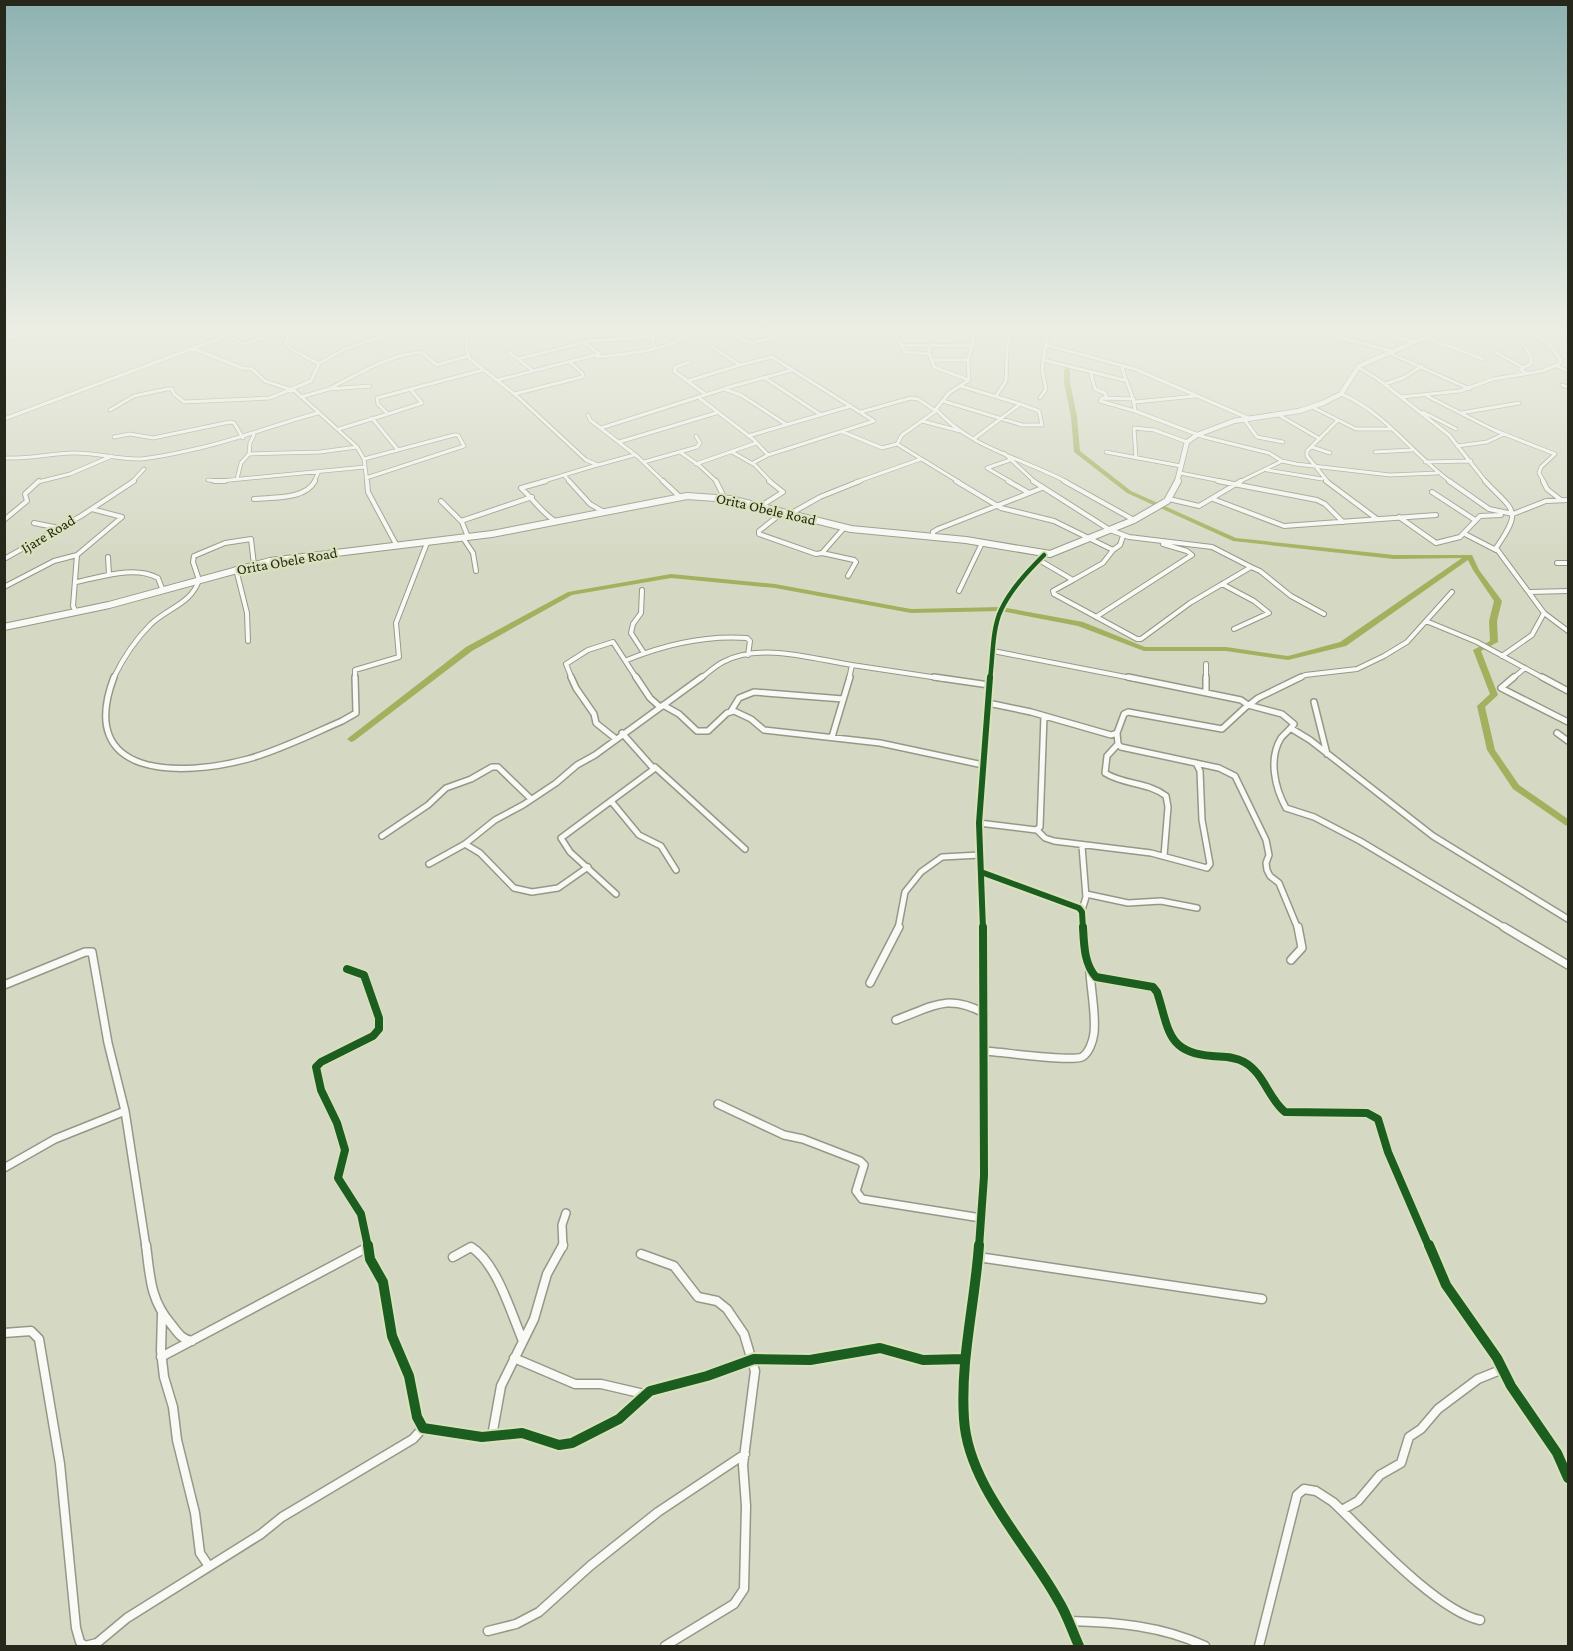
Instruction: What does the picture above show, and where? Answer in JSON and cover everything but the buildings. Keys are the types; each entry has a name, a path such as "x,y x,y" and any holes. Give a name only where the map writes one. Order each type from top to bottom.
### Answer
{"main road":[{"path":"1169,499 1175,490 1187,442 1197,435 1246,418 1312,408 1320,404"},
{"name":"Orita Obele Road","path":"4,627 163,591 254,565 304,556 466,538 680,497 724,497 844,528 982,543 1042,557 1058,553 1110,531 1169,499"}],"street":[{"path":"4,419 45,404"},
{"path":"110,410 120,404"},
{"path":"308,404 357,447 363,459 371,499 397,546"},
{"path":"381,404 388,414"},
{"path":"339,429 420,404"},
{"path":"525,404 586,460 598,465"},
{"path":"601,428 676,404"},
{"path":"706,404 748,436 768,455"},
{"path":"755,404 787,425"},
{"path":"804,404 821,415"},
{"path":"753,464 768,455 874,422 848,404"},
{"path":"861,412 889,404"},
{"path":"925,404 961,432"},
{"path":"843,432 882,448 897,444 902,435 936,411 941,404"},
{"path":"954,404 1022,425 1042,425 1039,411 1020,404"},
{"path":"975,438 1020,404"},
{"path":"1115,404 1197,435 1273,454 1282,461 1390,475 1437,473"},
{"path":"1134,404 1135,411"},
{"path":"1214,404 1246,418 1256,436 1283,442"},
{"path":"1362,404 1392,429 1437,473 1489,509 1510,514"},
{"path":"1444,404 1504,434 1555,454 1539,473 1547,489 1561,500"},
{"path":"1461,413 1513,404"},
{"path":"1410,405 1456,429"},
{"path":"1410,405 1449,435 1486,482 1506,502 1512,525 1498,543 1497,550"},
{"path":"748,436 851,406"},
{"path":"1312,408 1336,421 1362,430 1392,429"},
{"path":"4,458 25,459 74,453 139,459 194,450 243,438 279,423 318,413"},
{"path":"619,442 716,413"},
{"path":"1277,414 1320,440"},
{"path":"588,415 590,420 644,462 680,497"},
{"path":"372,418 399,450"},
{"path":"922,421 961,432 1044,470 1134,520"},
{"path":"1336,421 1307,454 1324,479 1377,519"},
{"path":"114,436 130,434 153,438 230,422 234,423 243,438"},
{"path":"1136,458 1134,428 1154,430 1187,442"},
{"path":"237,479 241,463 249,454 254,434"},
{"path":"1457,446 1491,441 1504,434"},
{"path":"363,459 454,435 458,435 464,446 460,450 366,477"},
{"path":"644,462 700,445 696,436"},
{"path":"696,464 756,443"},
{"path":"897,444 997,506 1011,512 1054,521 1113,550"},
{"path":"249,454 320,452 357,447"},
{"path":"1312,447 1330,453"},
{"path":"1375,452 1412,450"},
{"path":"680,452 709,473 720,486 724,497"},
{"path":"732,452 753,464 783,492 761,506"},
{"path":"1106,452 1181,466"},
{"path":"1004,453 1042,488 1110,531 1123,536 1153,541 1212,547 1260,571 1291,596 1324,614"},
{"path":"4,520 27,501 25,494 40,480 70,474 113,455"},
{"path":"556,522 538,509 522,487 634,455"},
{"path":"790,514 830,491 851,486 921,459"},
{"path":"1010,460 987,468 1029,493"},
{"path":"1267,470 1282,461"},
{"path":"1425,462 1471,461"},
{"path":"208,480 364,467"},
{"name":"Ijare Road","path":"4,559 92,509 141,477 144,469"},
{"path":"1169,499 1197,506 1214,499 1234,483 1258,471 1267,470 1324,479"},
{"path":"254,499 304,494 311,488 320,471"},
{"path":"1180,473 1320,501 1343,522"},
{"path":"564,475 591,505 604,512"},
{"path":"933,536 933,532 938,529 1042,488"},
{"path":"1432,492 1475,520"},
{"path":"461,521 532,498"},
{"path":"1214,499 1284,526 1436,515"},
{"path":"1399,517 1433,543 1454,541 1465,534 1475,520 1483,516 1510,514 1539,503 1569,500"},
{"path":"441,501 461,521 473,553 476,571"},
{"path":"4,587 54,561 77,555 122,517 117,514 98,513 92,509"},
{"path":"783,512 759,531 759,534 798,549 855,561 848,576"},
{"path":"34,523 59,528"},
{"path":"822,553 844,528"},
{"path":"1465,534 1497,550 1544,613 1569,631"},
{"path":"1123,536 1120,545 1103,563 1053,592 1141,639 1251,567"},
{"path":"254,565 252,539 206,548 194,556 193,562 199,580 186,602 165,613 120,662 108,696 106,721 108,733 123,754 137,762 172,769 249,758 338,724 356,713 354,692 356,670 399,657 396,623 427,543"},
{"path":"1096,617 1192,555 1187,551 1153,541"},
{"path":"959,591 982,543"},
{"path":"76,612 73,606 77,555"},
{"path":"108,557 109,575"},
{"path":"1073,580 1042,557 1013,588 1001,609 993,651 979,823 984,1013 984,1176 978,1257 968,1322 964,1419 969,1446 983,1483 1038,1567 1069,1621 1079,1647"},
{"path":"1557,563 1569,562"},
{"path":"236,569 247,613 248,641"},
{"path":"76,582 109,575 150,573 158,578 163,591"},
{"path":"1222,584 1254,601 1269,613 1234,629"},
{"path":"642,590 641,613 632,622 631,632 644,652"},
{"path":"1530,592 1569,591"},
{"path":"1164,856 1168,807 1166,796 1156,788 1105,773 1107,756 1118,744 1117,733 1124,714 1128,712 1222,729 1258,698 1305,675 1357,669 1404,644 1452,592"},
{"path":"1502,656 1532,635 1544,613"},
{"path":"1426,621 1477,642 1569,692"},
{"path":"627,660 676,642 745,638 750,641 748,655"},
{"path":"616,739 598,726 566,664 588,651 612,642 620,656 627,660 650,698 679,714 692,727 702,731 708,731 731,711 732,705 745,694 754,692 843,699"},
{"path":"993,651 1206,692 1241,700 1248,705 1286,716 1293,723 1292,729 1281,739 1274,766 1274,776 1286,808 1314,817 1360,841 1569,964"},
{"path":"429,864 465,844 495,820 531,799 723,662 748,655 768,654 989,685"},
{"path":"1206,664 1206,692"},
{"path":"832,737 852,665"},
{"path":"1525,668 1501,688 1569,722"},
{"path":"1314,702 1327,754"},
{"path":"988,703 1111,735 1117,733"},
{"path":"731,711 751,719 764,730 902,747 982,765"},
{"path":"1037,830 1040,827 1044,716"},
{"path":"1292,729 1433,836 1569,919"},
{"path":"622,733 633,750 655,766 691,802 745,849"},
{"path":"1557,733 1569,741"},
{"path":"1118,744 1121,747 1196,762 1231,773 1239,782 1266,840 1269,855 1266,863 1267,870 1270,876 1279,883 1301,933 1300,952 1291,960"},
{"path":"979,823 1037,830 1050,840 1164,856 1204,868 1210,866 1202,820 1200,771 1196,762"},
{"path":"382,836 428,805 446,788 471,779 492,766 498,767 531,799"},
{"path":"616,894 570,852 561,838 652,771 655,766"},
{"path":"611,801 639,835 661,846 676,870"},
{"path":"465,844 480,853 514,888 532,892 558,888 588,867"},
{"path":"984,1051 1013,1052 1072,1060 1084,1056 1090,1048 1094,1033 1090,972 1082,910 1086,894 1082,846"},
{"path":"870,983 898,931 905,892 917,877 942,857 980,855"},
{"path":"981,872 1082,910"},
{"path":"1086,894 1121,902 1161,901 1197,908"},
{"path":"4,985 80,954 92,952 112,1062 125,1111 129,1146 144,1220 151,1287 162,1314 183,1339 192,1341"},
{"path":"347,969 364,975 379,1018 379,1029 373,1036 324,1059 316,1067 321,1090 337,1123 345,1150 338,1178 361,1214 368,1237 370,1259 383,1282 392,1336 412,1385 417,1417 423,1428"},
{"path":"1090,972 1096,976 1153,987 1157,992 1173,1038 1179,1047 1203,1055 1242,1061 1256,1072 1282,1110 1289,1113 1367,1113 1378,1119 1385,1145 1442,1276 1557,1453 1569,1478"},
{"path":"896,1020 945,1003 955,1002 964,1003 984,1013"},
{"path":"718,1104 784,1135 828,1147 862,1162 864,1165 856,1186 857,1195 862,1199 981,1218"},
{"path":"4,1168 64,1135 93,1126 125,1111"},
{"path":"492,1436 501,1386 541,1300 546,1274 563,1248 562,1225 566,1213"},
{"path":"453,1257 471,1247 482,1254 501,1290 523,1341"},
{"path":"161,1357 368,1248"},
{"path":"641,1254 670,1263 678,1269 698,1297 719,1302 732,1316 754,1359 754,1389 745,1454 746,1581 742,1595 735,1604 665,1647"},
{"path":"978,1257 1262,1299"},
{"path":"162,1314 161,1357 164,1377 173,1407 180,1452 195,1513 200,1553 208,1564"},
{"path":"4,1333 31,1331 39,1339 58,1450 76,1628 80,1642 85,1646 97,1642 126,1618 191,1579 208,1564 261,1534 282,1517 413,1439 423,1428"},
{"path":"514,1358 575,1384 601,1384 644,1394 707,1376 754,1359 810,1360 880,1348 923,1360 965,1359"},
{"path":"1342,1510 1358,1501 1380,1475 1401,1463 1409,1437 1422,1429 1438,1409 1478,1379 1503,1369"},
{"path":"423,1428 482,1437 522,1433 559,1445 572,1443 619,1419 644,1394"},
{"path":"488,1630 516,1624 539,1612 590,1566 658,1512 745,1454"},
{"path":"1259,1647 1298,1495 1304,1489 1316,1491 1342,1510 1432,1595 1466,1617 1480,1620"},
{"path":"1069,1621 1155,1629 1186,1636 1205,1647"}],"waterway":[{"path":"1071,404 1077,452 1129,492 1235,540 1394,557 1470,556"},
{"path":"351,739 469,649 570,593 671,576 775,586 911,611 1001,609 1080,624 1144,649 1226,649 1288,658 1343,644 1470,556"},
{"path":"1470,556 1476,570 1498,601 1493,621 1494,642 1477,650 1494,695 1481,706 1491,750 1516,787 1568,823"}],"cycle path":[{"path":"1044,555 1025,573 1001,609 997,621 989,685 979,823 984,955 984,1176 978,1257 968,1322 964,1419 969,1446 983,1483 1059,1601 1079,1646"},
{"path":"981,872 1079,908 1082,912 1086,957 1092,972 1096,977 1153,987 1157,992 1170,1033 1182,1049 1189,1053 1243,1061 1260,1076 1280,1108 1285,1112 1367,1113 1378,1119 1388,1152 1446,1285 1497,1358 1511,1386 1557,1453 1568,1478"},
{"path":"347,969 364,975 379,1018 379,1029 373,1036 321,1062 316,1067 321,1090 337,1123 345,1150 338,1178 361,1214 366,1228 370,1259 383,1282 392,1336 409,1376 417,1417 423,1428 482,1437 522,1433 559,1445 572,1443 619,1419 650,1391 707,1376 754,1359 810,1360 880,1348 923,1360 965,1359"}]}
